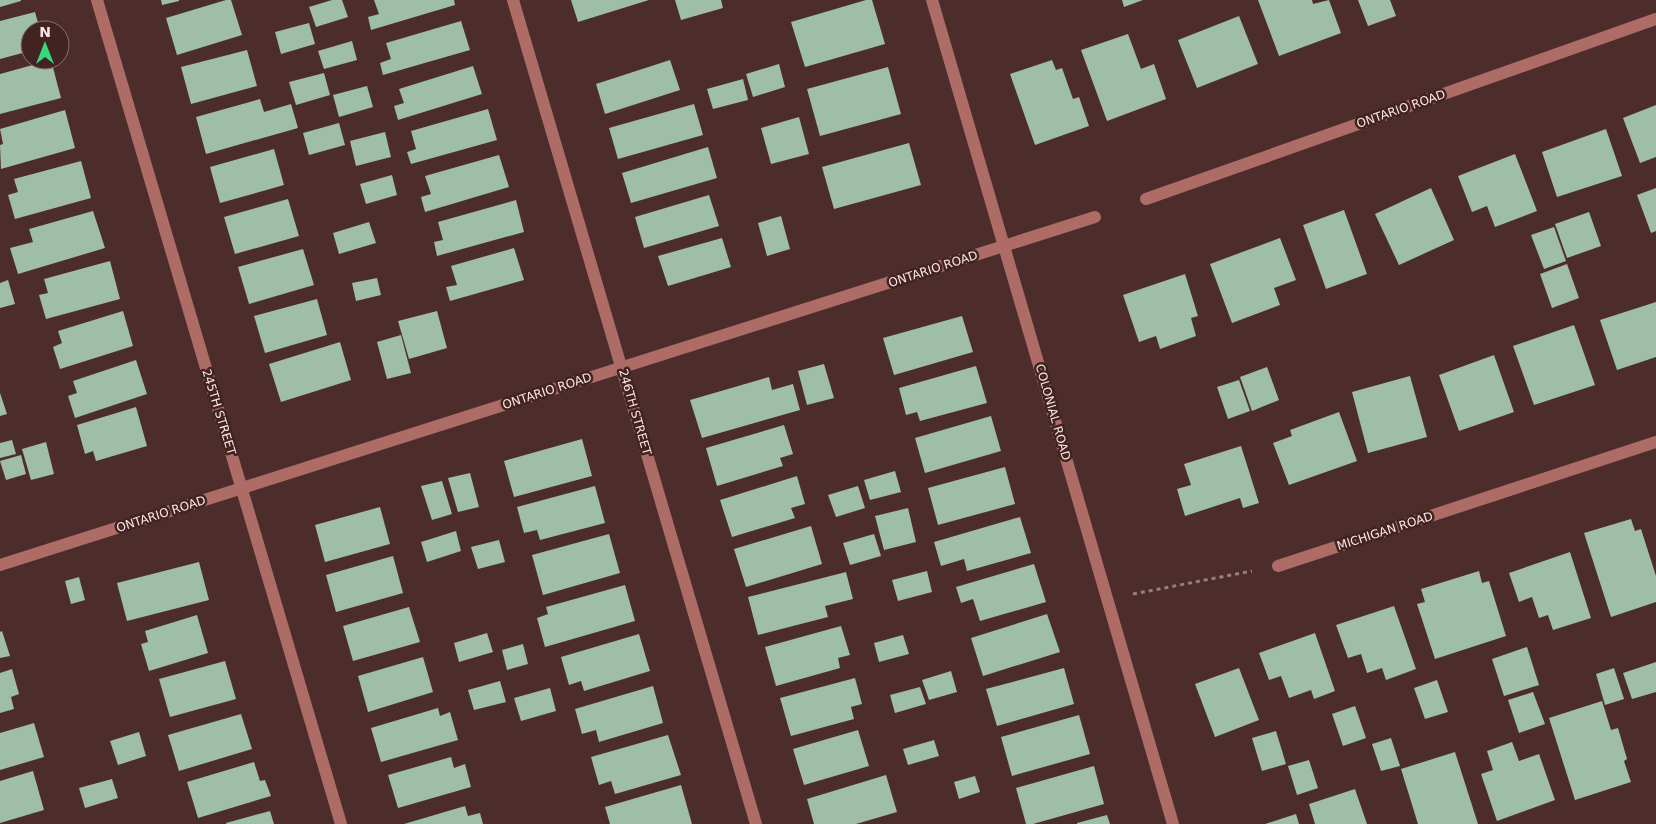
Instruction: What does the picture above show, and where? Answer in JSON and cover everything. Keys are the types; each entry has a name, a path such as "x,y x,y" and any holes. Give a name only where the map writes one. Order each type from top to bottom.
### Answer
{"street":[{"name":"245TH STREET","path":"98,0 341,824"},
{"name":"246TH STREET","path":"513,0 756,824"},
{"name":"COLONIAL ROAD","path":"932,0 1174,824"},
{"name":"ONTARIO ROAD","path":"1146,199 1656,19"},
{"name":"ONTARIO ROAD","path":"0,565 1095,218"},
{"name":"MICHIGAN ROAD","path":"1278,566 1656,442"}],"path":[{"path":"1108,599 1278,566"}],"building":[{"path":"0,0 21,0 21,1 0,7"},
{"path":"161,0 179,0 179,1 162,5"},
{"path":"231,0 242,35 177,55 166,18"},
{"path":"332,0 342,0 348,17 316,27 309,7"},
{"path":"374,0 454,0 455,5 371,30 368,17 379,14"},
{"path":"571,0 649,0 578,22"},
{"path":"675,0 721,0 723,8 681,20"},
{"path":"866,0 872,0 885,44 805,67 791,22"},
{"path":"1122,0 1143,0 1124,7"},
{"path":"1258,0 1312,0 1313,4 1329,0 1341,33 1279,56"},
{"path":"1358,0 1390,0 1396,16 1368,26"},
{"path":"35,12 37,20 20,20 20,54 0,59 0,21"},
{"path":"1239,16 1258,64 1197,88 1178,40"},
{"path":"461,21 470,50 383,75 380,63 391,59 386,43"},
{"path":"309,23 315,44 281,54 275,32"},
{"path":"1128,34 1141,69 1154,64 1166,99 1107,121 1081,50"},
{"path":"352,41 357,60 324,69 318,51"},
{"path":"247,50 257,86 191,104 181,67"},
{"path":"670,60 680,90 605,114 596,84"},
{"path":"1052,60 1056,70 1062,68 1073,99 1079,97 1089,126 1035,145 1010,74"},
{"path":"779,64 785,87 753,97 746,74"},
{"path":"473,66 482,94 398,120 394,106 404,103 399,89"},
{"path":"888,67 901,114 820,136 807,89"},
{"path":"20,69 54,70 61,98 0,114 0,74"},
{"path":"324,73 330,95 296,105 289,82"},
{"path":"743,79 748,100 713,109 707,89"},
{"path":"367,86 373,107 339,117 333,95"},
{"path":"260,99 264,112 291,104 298,128 206,154 196,117"},
{"path":"694,104 703,135 618,159 609,128"},
{"path":"1656,105 1656,157 1640,163 1623,118"},
{"path":"488,109 497,140 411,164 407,152 416,149 411,131"},
{"path":"65,110 75,148 1,169 0,145 3,144 0,129"},
{"path":"799,117 809,154 771,164 761,128"},
{"path":"339,123 345,145 309,155 303,133"},
{"path":"1606,129 1622,176 1557,197 1542,152"},
{"path":"385,132 391,157 356,166 350,141"},
{"path":"909,143 921,185 834,209 822,167"},
{"path":"708,147 717,178 631,203 622,173"},
{"path":"274,149 284,185 220,203 210,167"},
{"path":"1515,154 1537,211 1495,227 1487,206 1472,212 1458,176"},
{"path":"499,155 509,187 425,212 421,197 431,194 425,176"},
{"path":"81,161 91,198 15,219 8,195 18,192 14,179"},
{"path":"392,175 397,195 366,204 360,184"},
{"path":"1431,188 1454,240 1399,265 1375,214"},
{"path":"1656,188 1656,231 1651,233 1637,195"},
{"path":"709,195 719,226 644,248 635,217"},
{"path":"288,199 299,236 235,254 224,217"},
{"path":"516,200 524,232 437,256 434,242 443,240 438,222"},
{"path":"1344,210 1367,274 1326,289 1303,225"},
{"path":"93,211 105,248 18,274 10,248 33,242 29,229"},
{"path":"1589,212 1601,246 1567,258 1555,224"},
{"path":"781,216 790,249 767,256 758,223"},
{"path":"369,222 376,243 339,254 333,233"},
{"path":"1554,227 1566,261 1544,269 1531,235"},
{"path":"722,238 731,267 668,286 658,256"},
{"path":"1280,238 1296,280 1274,288 1280,305 1232,323 1210,264"},
{"path":"514,248 524,280 450,301 446,287 457,285 451,266"},
{"path":"303,249 314,285 249,304 238,267"},
{"path":"110,261 120,299 46,319 39,295 48,293 44,279"},
{"path":"1567,264 1579,298 1552,308 1540,274"},
{"path":"1185,274 1198,316 1191,318 1196,336 1160,349 1156,336 1139,342 1123,295"},
{"path":"377,278 381,295 356,301 352,283"},
{"path":"8,280 15,304 0,308 0,283"},
{"path":"317,299 327,335 265,353 254,316"},
{"path":"1656,302 1656,357 1617,370 1600,320"},
{"path":"123,311 133,346 60,369 53,347 62,343 58,331"},
{"path":"437,311 447,348 409,359 398,321"},
{"path":"962,316 973,352 894,375 883,338"},
{"path":"1574,325 1595,385 1534,405 1513,346"},
{"path":"401,335 411,373 387,379 377,342"},
{"path":"340,342 351,380 281,402 269,364"},
{"path":"1494,355 1514,412 1459,431 1439,375"},
{"path":"136,360 147,394 75,418 68,396 77,393 73,381"},
{"path":"824,364 834,398 807,405 798,371"},
{"path":"976,366 987,403 920,421 917,412 906,415 899,388"},
{"path":"1267,367 1279,400 1252,411 1240,377"},
{"path":"1410,376 1427,437 1368,453 1352,392"},
{"path":"769,377 772,390 793,384 800,410 702,438 690,400"},
{"path":"1239,380 1250,411 1228,419 1217,387"},
{"path":"0,393 7,414 0,416"},
{"path":"136,407 147,446 96,461 93,451 85,454 77,425"},
{"path":"1339,412 1357,461 1289,485 1273,443 1292,436 1290,430"},
{"path":"991,416 1001,451 925,473 915,438"},
{"path":"784,425 793,454 780,458 783,466 717,486 706,448"},
{"path":"582,439 592,476 514,497 504,461"},
{"path":"12,440 16,454 0,458 0,443"},
{"path":"46,442 54,474 31,480 22,449"},
{"path":"1241,446 1259,503 1243,508 1240,498 1185,516 1177,489 1191,485 1184,464"},
{"path":"21,455 26,474 6,480 0,461"},
{"path":"1005,467 1015,504 938,525 928,488"},
{"path":"895,471 901,492 870,500 864,480"},
{"path":"470,473 479,507 458,512 448,478"},
{"path":"797,476 805,504 791,508 795,518 732,537 720,500"},
{"path":"442,481 452,514 432,520 421,486"},
{"path":"595,486 605,523 540,540 537,530 524,533 517,507"},
{"path":"858,486 865,508 836,517 828,495"},
{"path":"380,507 390,544 325,562 315,525"},
{"path":"908,508 916,542 884,550 875,516"},
{"path":"1020,517 1031,553 967,571 964,559 941,566 934,542"},
{"path":"1631,519 1635,531 1641,529 1656,576 1656,602 1611,617 1584,533"},
{"path":"811,526 822,564 746,587 734,549"},
{"path":"456,531 461,551 427,562 421,542"},
{"path":"609,534 620,573 543,595 532,555"},
{"path":"874,534 881,556 850,565 843,543"},
{"path":"499,540 505,562 478,569 471,547"},
{"path":"1570,552 1591,618 1553,630 1548,615 1539,618 1532,597 1519,602 1509,573"},
{"path":"393,556 403,593 336,612 326,575"},
{"path":"199,562 209,600 127,621 117,583"},
{"path":"1034,564 1046,602 980,621 973,599 961,603 956,587"},
{"path":"927,571 932,592 898,601 892,580"},
{"path":"1479,571 1482,583 1489,581 1506,636 1435,659 1417,604 1425,602 1421,589"},
{"path":"846,572 853,599 825,606 828,617 758,635 748,597"},
{"path":"79,577 85,600 71,604 65,581"},
{"path":"625,585 635,621 545,647 537,618 548,614 546,607"},
{"path":"1394,606 1416,669 1386,680 1382,668 1367,673 1361,654 1348,658 1336,625"},
{"path":"409,607 420,642 353,661 343,626"},
{"path":"1047,614 1060,652 983,676 971,638"},
{"path":"197,615 208,653 149,671 141,644 148,642 145,631"},
{"path":"841,626 850,655 838,658 840,668 776,686 765,647"},
{"path":"2,631 10,656 0,658 0,632"},
{"path":"487,633 493,652 459,662 454,643"},
{"path":"1315,633 1335,691 1314,699 1311,690 1289,698 1281,676 1269,680 1259,653"},
{"path":"639,634 650,671 584,691 581,681 569,685 561,657"},
{"path":"903,635 909,654 879,662 874,643"},
{"path":"523,644 528,664 507,670 502,650"},
{"path":"1527,647 1539,685 1504,696 1492,659"},
{"path":"423,657 433,692 368,712 358,676"},
{"path":"225,661 236,699 170,717 159,679"},
{"path":"1656,662 1656,692 1632,699 1623,673"},
{"path":"1064,668 1074,704 997,726 986,689"},
{"path":"1239,668 1259,720 1215,737 1195,684"},
{"path":"1614,668 1624,699 1605,705 1596,674"},
{"path":"12,669 19,694 11,697 14,709 0,713 0,673"},
{"path":"951,671 957,692 929,700 922,680"},
{"path":"855,678 862,704 851,707 854,719 791,736 780,698"},
{"path":"1437,680 1448,712 1425,719 1414,688"},
{"path":"500,681 506,702 474,710 468,690"},
{"path":"653,686 663,723 599,742 596,730 582,734 575,709"},
{"path":"920,687 926,704 895,713 890,695"},
{"path":"550,688 556,711 521,721 514,698"},
{"path":"1533,692 1545,724 1519,733 1508,700"},
{"path":"1602,701 1611,730 1618,728 1627,759 1624,761 1631,782 1575,800 1549,718"},
{"path":"1355,706 1366,738 1343,746 1332,714"},
{"path":"438,708 440,716 450,712 458,740 381,762 371,728"},
{"path":"241,714 252,749 179,771 168,735"},
{"path":"1079,715 1090,754 1012,776 1001,737"},
{"path":"34,723 44,757 0,770 0,733"},
{"path":"858,730 869,766 804,785 793,749"},
{"path":"1276,731 1286,764 1262,771 1252,738"},
{"path":"139,732 146,756 118,765 110,741"},
{"path":"668,735 681,775 615,794 611,781 599,785 591,757"},
{"path":"1391,738 1400,766 1381,771 1372,744"},
{"path":"934,740 939,756 908,765 903,749"},
{"path":"1512,742 1519,761 1539,754 1555,800 1497,821 1481,774 1493,770 1487,751"},
{"path":"1455,752 1478,824 1418,824 1401,769"},
{"path":"451,757 454,768 465,764 471,787 398,808 388,775"},
{"path":"1309,760 1318,788 1297,795 1288,766"},
{"path":"254,762 260,781 265,780 271,796 198,818 187,782"},
{"path":"1094,766 1104,804 1033,824 1026,824 1016,788"},
{"path":"33,771 44,810 0,823 0,781"},
{"path":"886,775 897,812 856,824 814,824 807,799"},
{"path":"975,776 980,792 959,799 954,782"},
{"path":"112,779 118,798 85,808 79,788"},
{"path":"681,785 692,824 610,824 605,807"},
{"path":"1355,789 1367,824 1315,824 1309,804"},
{"path":"465,806 468,816 480,813 483,824 404,824"},
{"path":"270,811 274,824 226,824 226,823"},
{"path":"1296,814 1299,824 1265,824"},
{"path":"1107,815 1110,824 1077,824 1077,823"}]}
